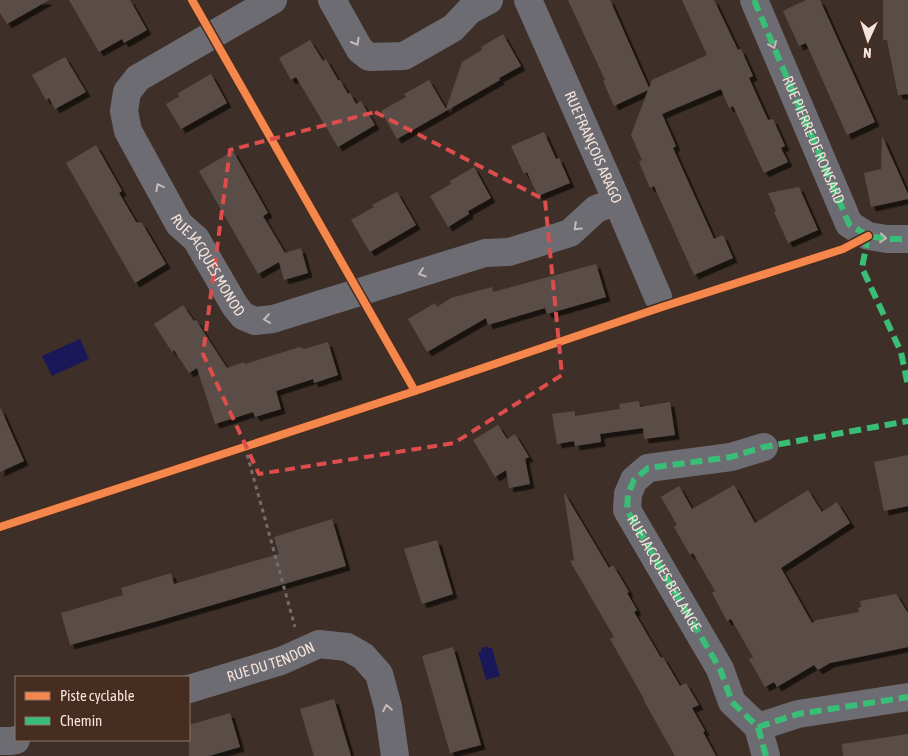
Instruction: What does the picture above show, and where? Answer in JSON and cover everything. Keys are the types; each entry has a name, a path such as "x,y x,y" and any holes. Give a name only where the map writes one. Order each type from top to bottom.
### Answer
{"street":[{"name":"RUE JACQUES MONOD","path":"274,0 138,78 127,92 124,111 128,131 179,224 196,240 234,306 243,316 255,321 272,319 485,253 509,252 570,233 596,209 617,201"},
{"path":"332,0 360,50 369,57 404,56 453,28 470,10 489,0"},
{"name":"RUE FRANÇOIS ARAGO","path":"528,0 658,297"},
{"name":"RUE PIERRE DE RONSARD","path":"754,0 849,224 868,236 887,239 908,239"},
{"name":"RUE JACQUES BELLANGE","path":"758,726 732,702 720,669 627,510 628,494 634,480 648,468 731,457 764,447"},
{"name":"RUE DU TENDON","path":"190,689 281,661 319,644 347,647 362,656 379,674 388,707 395,756"},
{"path":"766,756 758,726 798,714 908,697"},
{"path":"0,741 15,740"}],"path":[{"path":"245,447 302,652"}],"highlighted area":[{"path":"375,112 545,200 562,375 454,443 259,474 203,354 230,150"}],"shaded area":[{"path":"80,339 89,359 52,376 42,356"},
{"path":"487,646 492,648 500,676 486,680 478,652 482,651 481,648"}],"building":[{"path":"0,0 49,0 7,24 0,13"},
{"path":"69,0 130,0 147,30 124,43 122,39 99,52"},
{"path":"568,0 610,0 649,88 652,80 707,55 682,0 714,0 738,50 741,49 753,76 749,78 768,120 773,119 785,146 781,148 788,162 764,173 733,106 729,108 721,89 662,114 676,146 673,148 714,239 723,235 733,258 694,275 654,186 650,188 639,162 642,160 631,135 648,90 614,106 603,81 605,80"},
{"path":"806,0 820,0 875,122 847,135 806,43 799,46 783,11"},
{"path":"883,0 908,0 908,94 898,95 887,40 883,40"},
{"path":"503,34 521,66 397,139 381,111 406,97 404,94 429,80 446,109 462,62 482,50 481,47"},
{"path":"310,40 323,61 326,59 338,80 340,80 348,94 350,93 356,104 361,101 375,125 338,147 296,77 291,80 279,58"},
{"path":"65,57 86,92 55,109 49,98 46,100 32,75"},
{"path":"211,74 227,103 181,129 166,104 179,97 178,93"},
{"path":"544,132 556,159 559,158 570,183 538,196 527,172 524,174 511,146"},
{"path":"882,136 908,194 908,199 871,207 864,173 881,169"},
{"path":"96,145 122,191 119,193 136,222 142,223 166,264 135,283 66,163"},
{"path":"233,151 268,213 263,216 285,253 301,248 308,273 284,280 279,262 258,274 199,171"},
{"path":"474,167 491,198 468,211 469,214 448,227 430,196 451,184 450,181"},
{"path":"799,187 818,230 788,243 768,193"},
{"path":"397,192 416,225 370,252 351,220 374,207 372,205"},
{"path":"596,264 606,297 547,314 545,308 488,325 486,318 427,352 408,319 435,303 437,307 451,298 492,287 493,292"},
{"path":"183,305 194,321 196,320 227,368 300,347 304,349 328,342 338,375 314,383 313,379 276,391 281,409 255,417 253,412 215,424 197,368 189,373 174,350 172,352 154,324"},
{"path":"639,401 640,407 670,402 675,435 644,439 643,428 600,434 601,442 575,446 574,441 557,444 552,414 575,411 575,416 620,409 619,404"},
{"path":"0,407 24,461 0,472"},
{"path":"498,425 507,439 515,434 529,457 525,459 530,484 509,488 506,470 495,477 473,440"},
{"path":"908,455 908,506 884,511 874,462"},
{"path":"734,485 755,523 808,490 822,512 837,502 850,523 781,568 812,623 817,620 859,612 858,608 861,607 860,601 896,594 908,613 908,647 830,663 818,670 814,665 777,687 774,682 765,687 749,659 753,657 731,619 727,621 712,593 715,591 693,553 690,555 674,527 677,525 661,497 679,486 692,509"},
{"path":"564,494 609,568 613,565 629,592 627,593 637,610 634,612 661,658 663,657 680,686 686,683 699,705 692,708 716,756 675,756 610,639 614,637 570,561 574,560"},
{"path":"332,519 346,566 70,645 61,613 123,595 121,588 171,573 174,584 279,554 274,537"},
{"path":"437,540 453,594 422,604 404,549"},
{"path":"453,647 481,745 450,753 422,656"},
{"path":"334,699 351,756 314,756 300,709"},
{"path":"230,713 240,747 209,756 189,756 190,725"},
{"path":"908,734 908,756 843,756 842,744"}],"marked path":[{"path":"754,0 849,224 868,236 887,239 908,239"},
{"path":"868,236 862,268 901,352 908,386"},
{"path":"766,756 758,727 732,702 720,669 627,510 628,494 634,480 648,468 731,457 764,447 908,421"},
{"path":"758,727 798,714 908,697"}],"cycle path":[{"path":"192,0 415,391"},
{"path":"0,527 415,391 662,307 843,249 868,236"}]}
